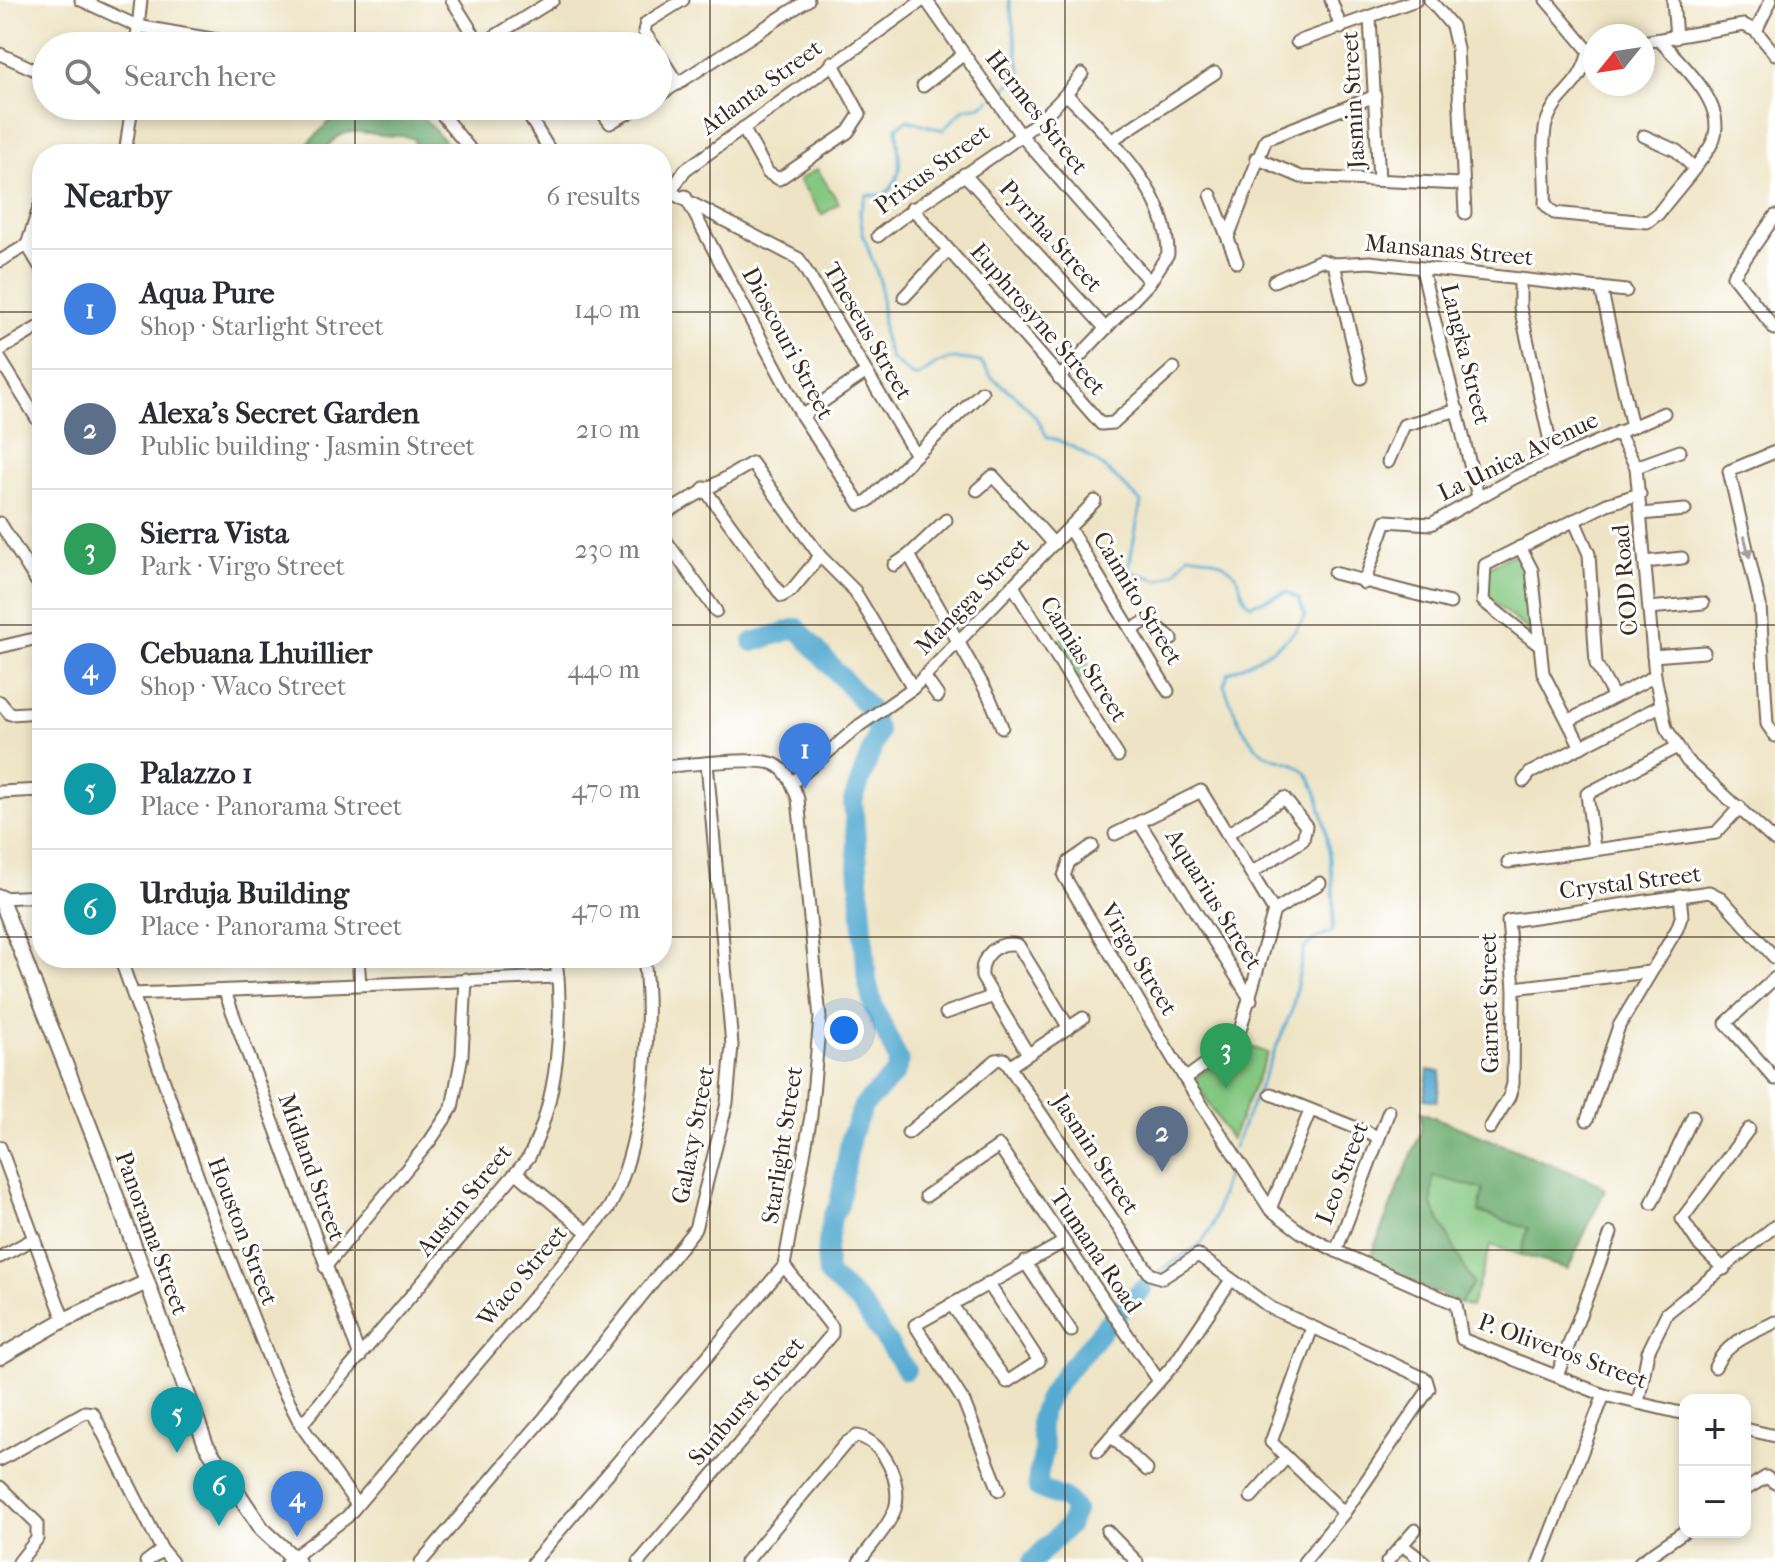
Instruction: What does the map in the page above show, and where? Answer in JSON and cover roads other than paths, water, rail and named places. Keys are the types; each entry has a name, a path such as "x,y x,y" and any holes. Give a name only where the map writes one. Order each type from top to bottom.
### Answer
{"street":[{"path":"81,0 137,26 172,32"},
{"path":"137,32 141,0"},
{"path":"452,0 471,32"},
{"path":"502,32 553,0"},
{"path":"644,32 646,23 683,0"},
{"path":"672,88 808,0"},
{"name":"Hermes Street","path":"925,0 1020,134 1150,282"},
{"name":"Atlanta Street","path":"672,184 685,170 832,62 925,0"},
{"path":"1331,0 1341,28"},
{"path":"1297,42 1416,0"},
{"path":"1430,0 1452,26 1457,48 1465,213"},
{"path":"1546,0 1583,41"},
{"path":"1673,0 1676,38"},
{"path":"1756,31 1771,0"},
{"name":"Jasmin Street","path":"1370,18 1379,180"},
{"path":"1655,40 1744,25 1756,31 1775,54"},
{"path":"1583,72 1552,107 1545,125 1545,204 1554,213 1647,222 1658,214 1712,143 1716,114 1692,74 1659,40"},
{"path":"0,54 32,69"},
{"path":"923,86 964,54"},
{"path":"743,128 768,173 779,179 836,141 854,126 860,114 832,62"},
{"path":"1112,140 1215,73"},
{"name":"Prixus Street","path":"878,236 912,208 1020,134 1067,95 1082,74"},
{"path":"672,75 678,84"},
{"path":"1059,378 1150,282 1168,254 1164,227 1156,208 1112,140 1067,95"},
{"path":"1228,237 1256,158 1266,139 1375,96"},
{"path":"126,144 130,120"},
{"path":"446,120 466,144"},
{"path":"531,120 546,144"},
{"path":"1644,136 1677,151 1693,167"},
{"path":"1256,158 1301,177 1462,184"},
{"name":"Pyrrha Street","path":"964,174 1106,329"},
{"name":"Theseus Street","path":"672,191 799,259 916,455"},
{"path":"1211,195 1237,262"},
{"name":"Dioscouri Street","path":"685,196 802,416 824,454 862,504 916,455"},
{"name":"Euphrosyne Street","path":"912,208 1101,424 1107,425 1174,368"},
{"path":"1775,216 1733,276 1775,329"},
{"path":"32,230 27,245 32,253"},
{"path":"0,261 32,242"},
{"path":"904,297 948,250"},
{"name":"Mansanas Street","path":"1274,281 1313,261 1334,264 1370,262 1626,291"},
{"path":"1334,264 1361,378"},
{"name":"Langka Street","path":"1422,269 1478,497"},
{"path":"1520,279 1520,307 1554,459"},
{"path":"1601,288 1632,427"},
{"path":"0,350 32,331"},
{"path":"0,359 32,411"},
{"path":"802,416 865,373"},
{"path":"916,455 982,392"},
{"path":"1388,462 1404,425 1458,410"},
{"name":"La Unica Avenue","path":"1364,583 1384,524 1389,520 1431,524 1554,459 1664,413"},
{"name":"COD Road","path":"1618,432 1636,467 1655,676 1666,728 1677,747 1707,782 1740,807 1775,841"},
{"path":"1636,467 1680,451"},
{"path":"1775,452 1729,471 1760,605 1767,724 1775,736"},
{"path":"672,509 753,463 820,556 856,593 913,688"},
{"path":"977,490 993,476 1054,544"},
{"path":"704,488 782,596 791,591 820,556"},
{"path":"1540,646 1482,599 1485,565 1607,504 1640,494"},
{"name":"Mangga Street","path":"792,783 913,688 1095,501"},
{"path":"1641,514 1685,510"},
{"path":"894,565 946,520"},
{"path":"1574,520 1589,554 1596,664 1614,697"},
{"path":"0,523 32,574"},
{"name":"Caimito Street","path":"1069,528 1168,691"},
{"path":"1520,547 1532,570 1543,673 1581,747"},
{"path":"672,549 716,611"},
{"path":"909,555 989,696 1002,727"},
{"path":"1645,562 1682,558"},
{"path":"1334,573 1450,603"},
{"name":"Camias Street","path":"1013,586 1118,756"},
{"path":"1649,608 1703,603"},
{"path":"1133,629 1149,619 1172,639"},
{"path":"0,647 32,639"},
{"path":"1653,656 1704,652"},
{"path":"924,676 938,696"},
{"path":"1568,721 1655,676"},
{"path":"0,702 10,714 32,713"},
{"path":"1524,781 1530,773 1660,706"},
{"path":"1594,849 1587,794 1677,747"},
{"name":"Galaxy Street","path":"422,1561 545,1417 695,1229 724,1116 732,1045 707,763"},
{"path":"672,766 773,763 792,783"},
{"name":"Starlight Street","path":"784,1266 811,1116 820,1018 798,799 792,783"},
{"path":"0,792 32,790"},
{"path":"1115,834 1201,791 1274,911"},
{"path":"1227,834 1280,799 1287,800 1306,826 1305,838 1251,873"},
{"path":"1508,862 1716,833 1740,807"},
{"name":"Aquarius Street","path":"1139,822 1251,1000"},
{"name":"Virgo Street","path":"1092,846 1069,862 1064,876 1234,1157 1270,1209 1302,1233 1366,1264"},
{"path":"1185,1079 1236,1043 1251,1000 1274,911 1320,883"},
{"name":"Crystal Street","path":"1511,919 1680,895 1715,894 1775,958"},
{"path":"1587,1120 1619,1026 1677,929 1682,915 1680,895"},
{"path":"0,897 32,896"},
{"name":"Panorama Street","path":"0,897 206,1445 262,1529 293,1560"},
{"name":"Garnet Street","path":"1490,1128 1513,1084 1514,988 1507,923 1511,919"},
{"path":"1028,1054 991,997 982,977 981,963 986,955 1005,944 1015,944 1069,1028"},
{"name":"Houston Street","path":"124,968 275,1374 301,1425 357,1505"},
{"path":"359,968 360,984"},
{"name":"Austin Street","path":"301,1425 518,1174 538,1140 549,1098 557,1035 557,968"},
{"name":"Waco Street","path":"293,1560 347,1517 616,1196 632,1140 649,1015 645,968"},
{"path":"1514,988 1649,972"},
{"path":"133,994 558,977"},
{"path":"1775,978 1726,1023 1775,1079"},
{"path":"325,1267 449,1115 462,1055 466,979"},
{"name":"Midland Street","path":"225,992 360,1357"},
{"path":"946,1013 991,997"},
{"path":"908,1133 996,1060 1008,1062 1028,1054 1083,1018"},
{"name":"Jasmin Street","path":"1008,1062 1153,1277 1196,1255 1231,1280"},
{"path":"1271,1094 1379,1137"},
{"path":"1270,1209 1310,1111"},
{"name":"Leo Street","path":"1336,1251 1389,1111"},
{"path":"1652,1203 1693,1116"},
{"path":"1724,1269 1700,1246 1682,1219 1749,1129"},
{"name":"Tumana Road","path":"926,1196 997,1146 1159,1381"},
{"path":"0,1147 64,1320"},
{"path":"518,1174 588,1233"},
{"path":"1638,1403 1648,1352 1658,1325 1667,1313 1775,1226"},
{"path":"1557,1376 1611,1233"},
{"path":"0,1257 35,1238"},
{"path":"999,1490 964,1402 915,1325 1062,1243"},
{"path":"1025,1262 1071,1331"},
{"name":"P. Oliveros Street","path":"1366,1264 1456,1304 1462,1339 1604,1395 1679,1413"},
{"path":"533,1562 784,1266"},
{"name":"Sunburst Street","path":"639,1562 832,1334 832,1327 784,1266"},
{"path":"1098,1451 1159,1381 1231,1280 1271,1308 1426,1379 1429,1385 1344,1513 1304,1562"},
{"path":"0,1357 64,1320 147,1282"},
{"path":"951,1304 1007,1382 1039,1361 988,1283"},
{"path":"1715,1367 1724,1351 1775,1322"},
{"path":"1312,1328 1271,1435 1272,1444 1344,1513"},
{"path":"1539,1562 1604,1395"},
{"path":"0,1460 89,1411 95,1416 162,1550 172,1562"},
{"path":"1751,1430 1775,1436"},
{"path":"746,1562 846,1443 857,1436 878,1448 887,1460 896,1493 894,1510 860,1561"},
{"path":"1111,1436 1147,1470"},
{"path":"1251,1497 1285,1459"},
{"path":"1751,1486 1766,1477 1775,1483"},
{"path":"0,1487 37,1523 37,1539 19,1562"},
{"path":"1387,1562 1415,1530"},
{"path":"1107,1531 1137,1562"},
{"path":"1640,1562 1679,1535"},
{"path":"1402,1545 1424,1562"},
{"path":"146,1562 162,1550"}],"water":[{"path":"1428,1070 1441,1072 1437,1101 1424,1099"}],"waterway":[{"path":"997,94 1021,76 1009,0"},
{"path":"991,99 981,106 964,109 943,130 907,120 897,127 900,163 896,179 884,195 866,195 860,212 863,235 880,281 884,338 891,359 914,377 948,359 980,362 994,379 1032,412 1047,437 1074,448 1109,472 1141,502 1128,571 1160,580 1176,572 1188,555 1208,558 1231,570 1250,605 1287,592 1299,599 1305,615 1292,634 1282,642 1228,673 1224,685 1241,725 1254,744 1269,756 1299,767 1314,785 1325,825 1334,898 1332,931 1313,940 1304,949 1292,1010 1234,1147"},
{"path":"753,642 797,628 868,707 878,732 853,801 867,980 873,1005 899,1062 895,1074 863,1106 851,1136 839,1205 832,1217 826,1255 828,1275 860,1303 906,1370"},
{"path":"1157,1273 1201,1244 1212,1227 1231,1158"},
{"path":"1142,1289 1152,1278"},
{"path":"1117,1313 1142,1289"},
{"path":"1032,1562 1068,1526 1075,1511 1067,1500 1038,1488 1038,1473 1044,1451 1040,1420 1051,1392 1108,1322"}],"place":[{"name":"Aqua Pure","path":"805,789"},
{"name":"Sierra Vista","path":"1226,1089"},
{"name":"Alexa's Secret Garden","path":"1162,1172"},
{"name":"Palazzo 1","path":"177,1453"},
{"name":"Urduja Building","path":"219,1526"},
{"name":"Cebuana Lhuillier","path":"297,1537"}]}
